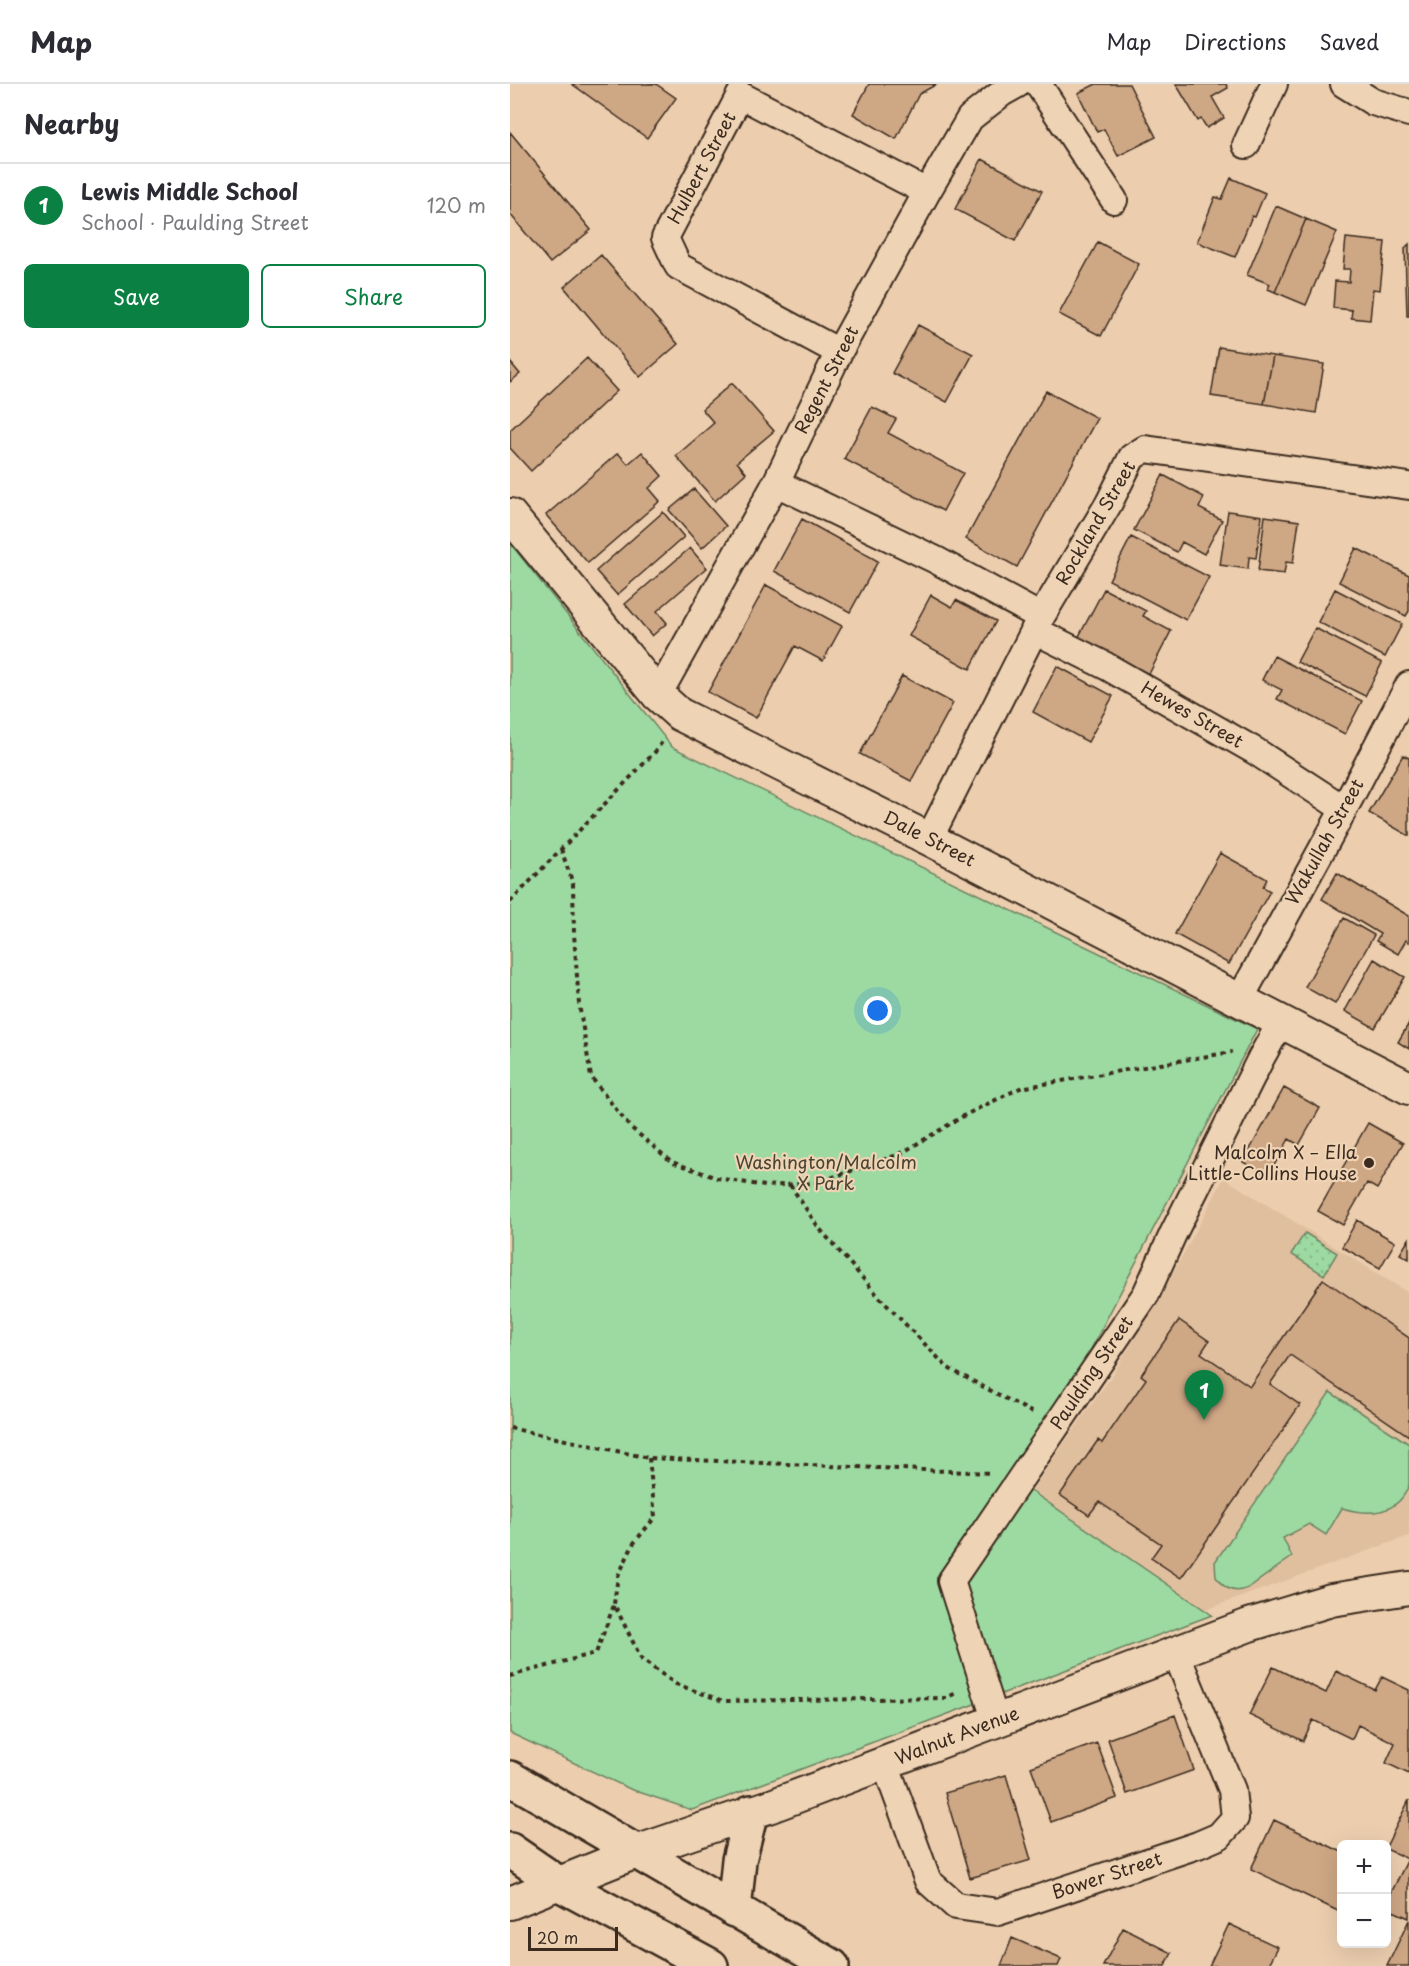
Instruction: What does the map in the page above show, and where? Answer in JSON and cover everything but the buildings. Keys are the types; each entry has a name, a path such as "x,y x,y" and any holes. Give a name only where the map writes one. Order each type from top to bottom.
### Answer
{"main road":[{"path":"510,1778 832,1966"},
{"path":"734,1910 739,1860 751,1812"},
{"path":"510,1850 558,1882 711,1966"}],"street":[{"name":"Regent Street","path":"668,705 839,352 927,192 970,118 1017,84"},
{"path":"1038,84 1114,200"},
{"path":"1246,145 1275,84"},
{"path":"1344,84 1373,102 1409,113"},
{"name":"Hulbert Street","path":"839,352 678,266 665,238 740,95 927,192"},
{"name":"Rockland Street","path":"930,839 1038,623 1109,503 1132,457 1145,449 1409,486"},
{"name":"Hewes Street","path":"776,483 936,560 1106,666 1255,750 1344,809"},
{"name":"Dale Street","path":"510,515 668,705 1240,999 1276,1032 1409,1088"},
{"name":"Wakullah Street","path":"1240,999 1409,685"},
{"name":"Paulding Street","path":"996,1722 951,1581 1146,1294 1178,1224 1276,1032"},
{"name":"Walnut Avenue","path":"510,1903 636,1852 996,1722 1250,1625 1331,1600 1409,1588"},
{"name":"Bower Street","path":"885,1763 928,1881 956,1906 998,1912 1198,1845 1219,1836 1234,1818 1232,1790 1176,1653"}],"path":[{"path":"510,902 655,752 668,705"},
{"path":"561,849 573,884 579,1004 591,1077 628,1126 672,1162 717,1178 765,1186 816,1183 900,1154 965,1115 1020,1088 1227,1053 1276,1032"},
{"path":"790,1185 819,1228 880,1298 948,1368 1056,1426"},
{"path":"510,1428 649,1458 1024,1474"},
{"path":"510,1676 596,1653 614,1604 618,1576 634,1543 655,1517 649,1458"},
{"path":"614,1604 642,1660 676,1684 723,1701 946,1698 984,1682"}],"shaded area":[{"path":"1224,1178 1409,1293 1409,1536 1145,1632 991,1555 1048,1466 1113,1374 1173,1273"}],"green space":[{"name":"Washington/Malcolm X Park","path":"510,543 672,747 1257,1029 1021,1484 1212,1615 692,1810 630,1789 510,1733"},
{"path":"1305,1233 1337,1253 1324,1275 1291,1254"},
{"path":"1330,1392 1409,1444 1409,1485 1404,1495 1390,1508 1382,1511 1362,1512 1342,1508 1326,1535 1309,1524 1283,1538 1292,1557 1248,1588 1234,1590 1226,1587 1216,1577 1215,1562"}],"place":[{"name":"Malcolm X – Ella Little-Collins House","path":"1369,1163"},
{"name":"Lewis Middle School","path":"1204,1420"}]}
